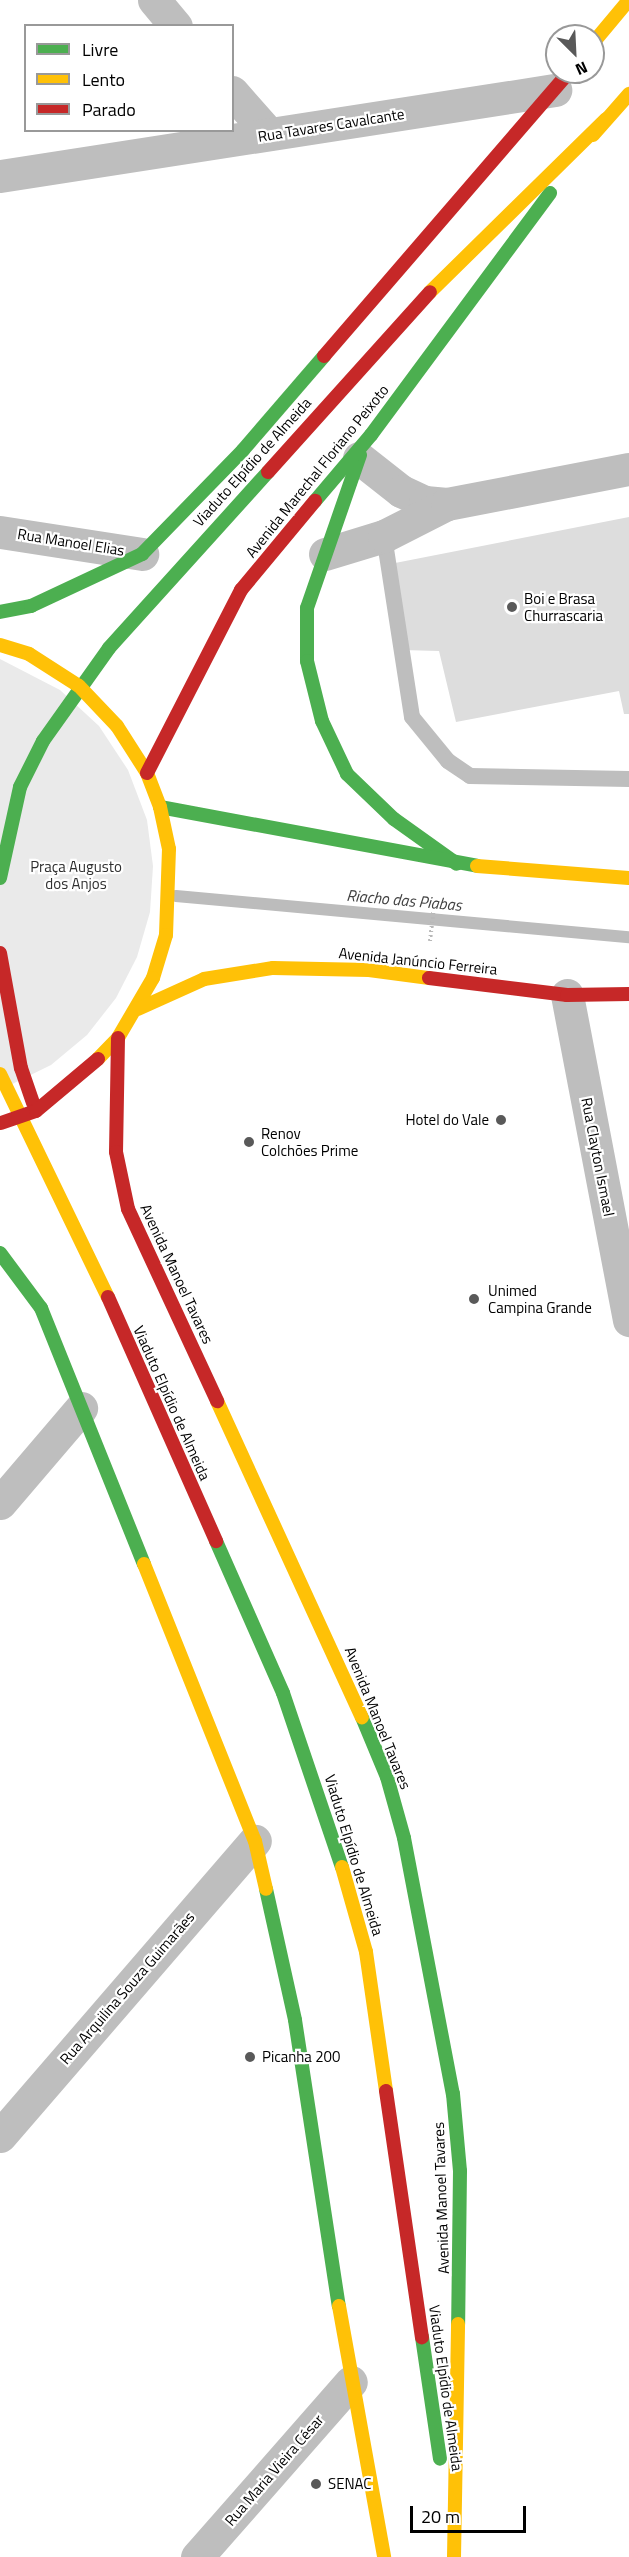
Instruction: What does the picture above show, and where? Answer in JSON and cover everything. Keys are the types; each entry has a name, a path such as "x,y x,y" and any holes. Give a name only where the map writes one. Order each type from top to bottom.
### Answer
{"main road":[{"path":"605,29 629,0"},
{"path":"0,612 31,606 87,583 142,554 243,450 559,84"},
{"name":"Avenida Marechal Floriano Peixoto","path":"147,773 241,590 362,450 606,118 629,94"},
{"name":"Viaduto Elpídio de Almeida","path":"0,878 20,787 75,692 177,568 458,262 606,118"},
{"path":"362,450 307,608 307,661 322,721 347,774 394,819 457,864"},
{"path":"0,645 28,654 79,686 117,726 147,773 160,807 171,893 166,936 138,1009 118,1038 89,1069 36,1111 0,1123"},
{"path":"160,807 457,864 629,878"},
{"name":"Viaduto Elpídio de Almeida","path":"0,953 21,1068 69,1210"},
{"name":"Avenida Janúncio Ferreira","path":"138,1009 204,979 273,968 369,970 567,995 629,994"},
{"name":"Avenida Manoel Tavares","path":"118,1038 116,1152 128,1209 341,1668 387,1777 404,1838 453,2094 460,2171 454,2555"},
{"name":"Viaduto Elpídio de Almeida","path":"0,1074 69,1210 283,1694 350,1894 377,2025 454,2555"},
{"path":"0,1253 41,1308 255,1841 295,2020 351,2382 384,2557"}],"street":[{"path":"154,0 174,24"},
{"name":"Rua Tavares Cavalcante","path":"0,176 269,134 545,84"},
{"path":"234,94 269,134"},
{"path":"362,450 401,491 425,502 447,504"},
{"path":"326,554 384,536 447,504 629,469"},
{"name":"Rua Manoel Elias","path":"0,532 142,554"},
{"name":"Rua Clayton Ismael","path":"567,995 629,1320"},
{"path":"0,1503 81,1408"},
{"name":"Rua Arquilina Souza Guimarães","path":"0,2136 255,1841"},
{"name":"Rua Maria Vieira César","path":"197,2557 351,2382"}],"lane":[{"path":"384,536 412,717 448,761 470,776 629,779"}],"path":[{"path":"431,939 436,893"}],"green space":[{"name":"Praça Augusto dos Anjos","path":"0,659 60,690 99,726 128,770 147,820 153,866 150,912 137,957 116,998 87,1035 51,1065 0,1090"}],"building":[{"name":"Boi e Brasa Churrascaria","path":"629,517 629,714 624,714 619,691 456,722 439,651 402,650 390,564"}],"waterway":[{"name":"Riacho das Piabas","path":"176,896 629,937"}],"traffic: fast":[{"path":"315,501 371,435 550,193"},
{"path":"0,612 31,606 142,554 243,450 324,356"},
{"path":"360,455 307,608 307,661 322,721 347,774 394,819 457,864"},
{"path":"0,878 20,787 43,741 109,648 268,472"},
{"path":"160,807 477,866"},
{"path":"0,1253 41,1308 144,1564"},
{"path":"216,1541 283,1693 342,1867"},
{"path":"362,1717 387,1777 404,1838 453,2094 460,2171 458,2324"},
{"path":"266,1889 295,2020 339,2306"},
{"path":"422,2337 440,2459"}],"traffic: slow":[{"path":"605,29 629,0"},
{"path":"593,135 629,94"},
{"path":"430,292 606,119"},
{"path":"0,645 29,654 79,686 117,726 147,773 160,807 169,849 166,935 153,978 118,1038 98,1059"},
{"path":"477,866 629,878"},
{"path":"138,1009 204,979 273,968 369,970 429,978"},
{"path":"0,1074 108,1297"},
{"path":"217,1401 362,1717"},
{"path":"144,1564 255,1841 266,1889"},
{"path":"342,1867 366,1952 386,2091"},
{"path":"339,2306 384,2557"},
{"path":"454,2557 458,2324"}],"traffic: jam":[{"path":"324,356 559,84"},
{"path":"268,472 430,292"},
{"path":"147,773 241,590 315,501"},
{"path":"0,953 21,1068 33,1103"},
{"path":"429,978 567,995 629,994"},
{"path":"118,1038 116,1152 128,1209 217,1401"},
{"path":"1,1123 36,1111 98,1059"},
{"path":"108,1297 216,1541"},
{"path":"386,2091 422,2337"}],"place":[{"name":"Boi e Brasa Churrascaria","path":"512,607"},
{"name":"Hotel do Vale","path":"501,1120"},
{"name":"Renov Colchões Prime","path":"249,1142"},
{"name":"Unimed Campina Grande","path":"474,1299"},
{"name":"Picanha 200","path":"250,2057"},
{"name":"SENAC","path":"316,2484"}]}
